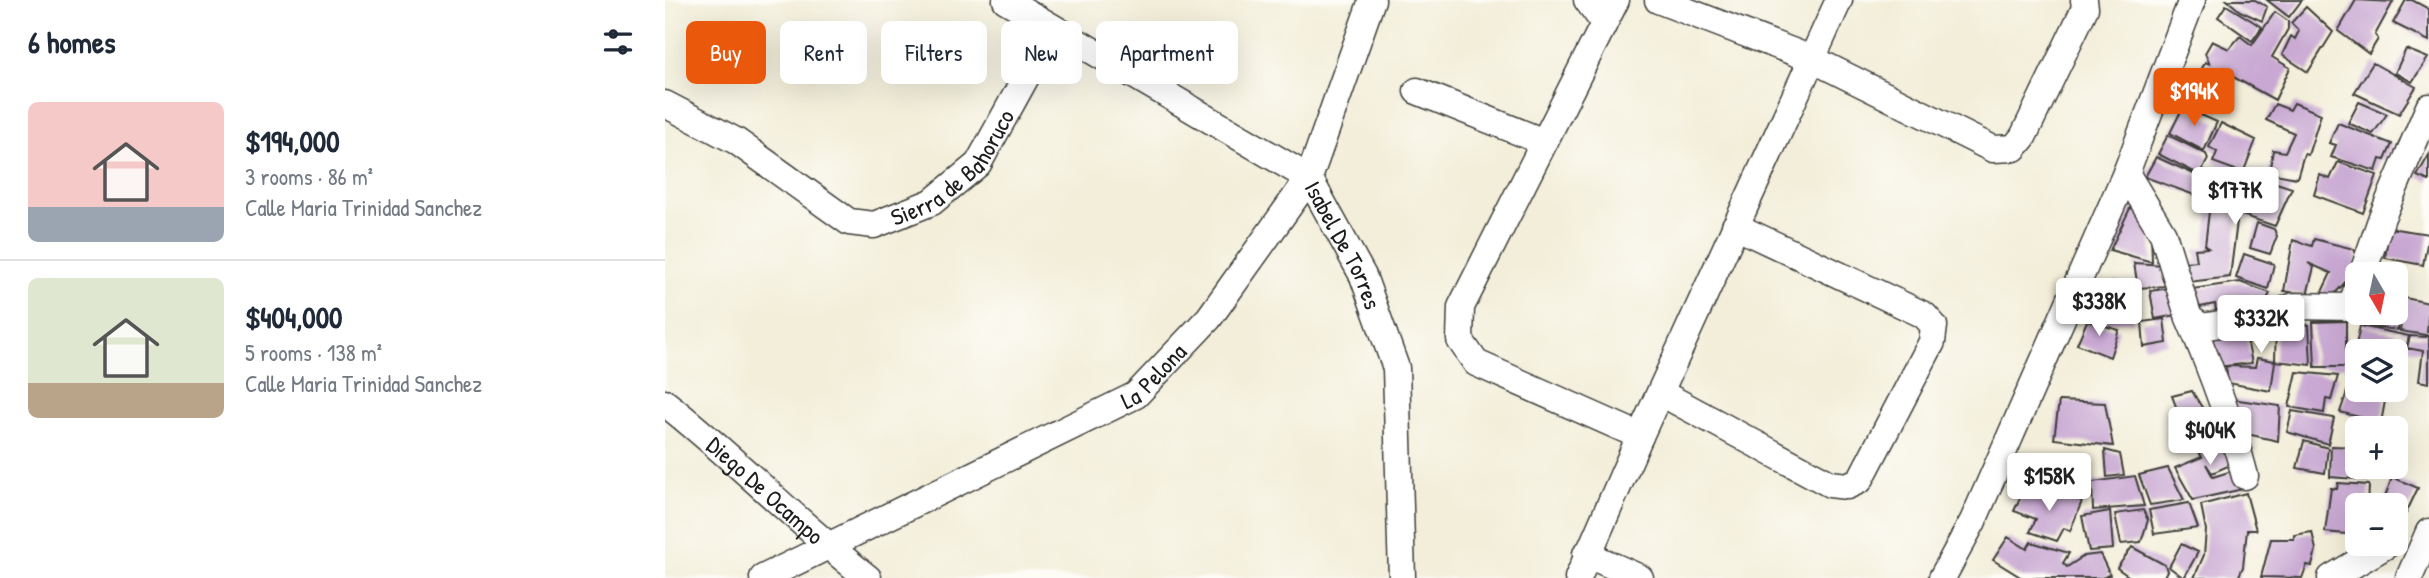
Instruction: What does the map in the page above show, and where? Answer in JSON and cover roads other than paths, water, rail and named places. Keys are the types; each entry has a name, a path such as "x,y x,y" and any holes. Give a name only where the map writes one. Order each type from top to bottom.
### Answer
{"street":[{"name":"Isabel De Torres","path":"1006,0 1041,21"},
{"name":"La Pelona","path":"763,578 1136,395 1209,318 1309,178 1372,0"},
{"path":"1587,0 1610,11 1461,307 1460,340 1476,363 1640,436"},
{"path":"1658,0 1812,60 1993,149 2014,148 2023,136 2085,8 2084,0"},
{"path":"1640,578 1582,566 1839,0"},
{"path":"1942,578 1973,521 2126,173 2192,0"},
{"name":"Isabel De Torres","path":"1082,45 1309,178 1363,276 1396,368 1402,578"},
{"name":"Sierra de Bahoruco","path":"665,104 736,141 849,222 874,225 932,202 978,164 1022,84"},
{"path":"1417,92 1544,142"},
{"path":"2366,262 2382,217 2429,107"},
{"path":"2126,173 2163,234 2189,318 2208,363 2245,476"},
{"path":"1661,393 1830,484 1847,486 1860,480 1933,342 1934,326 1924,315 1735,226"},
{"path":"2189,318 2202,327 2273,315 2294,306 2345,307"},
{"name":"Diego De Ocampo","path":"665,403 739,464 826,545 868,578"},
{"path":"2408,533 2429,520"},
{"path":"2409,578 2429,531"},
{"path":"2331,578 2368,556"}]}
